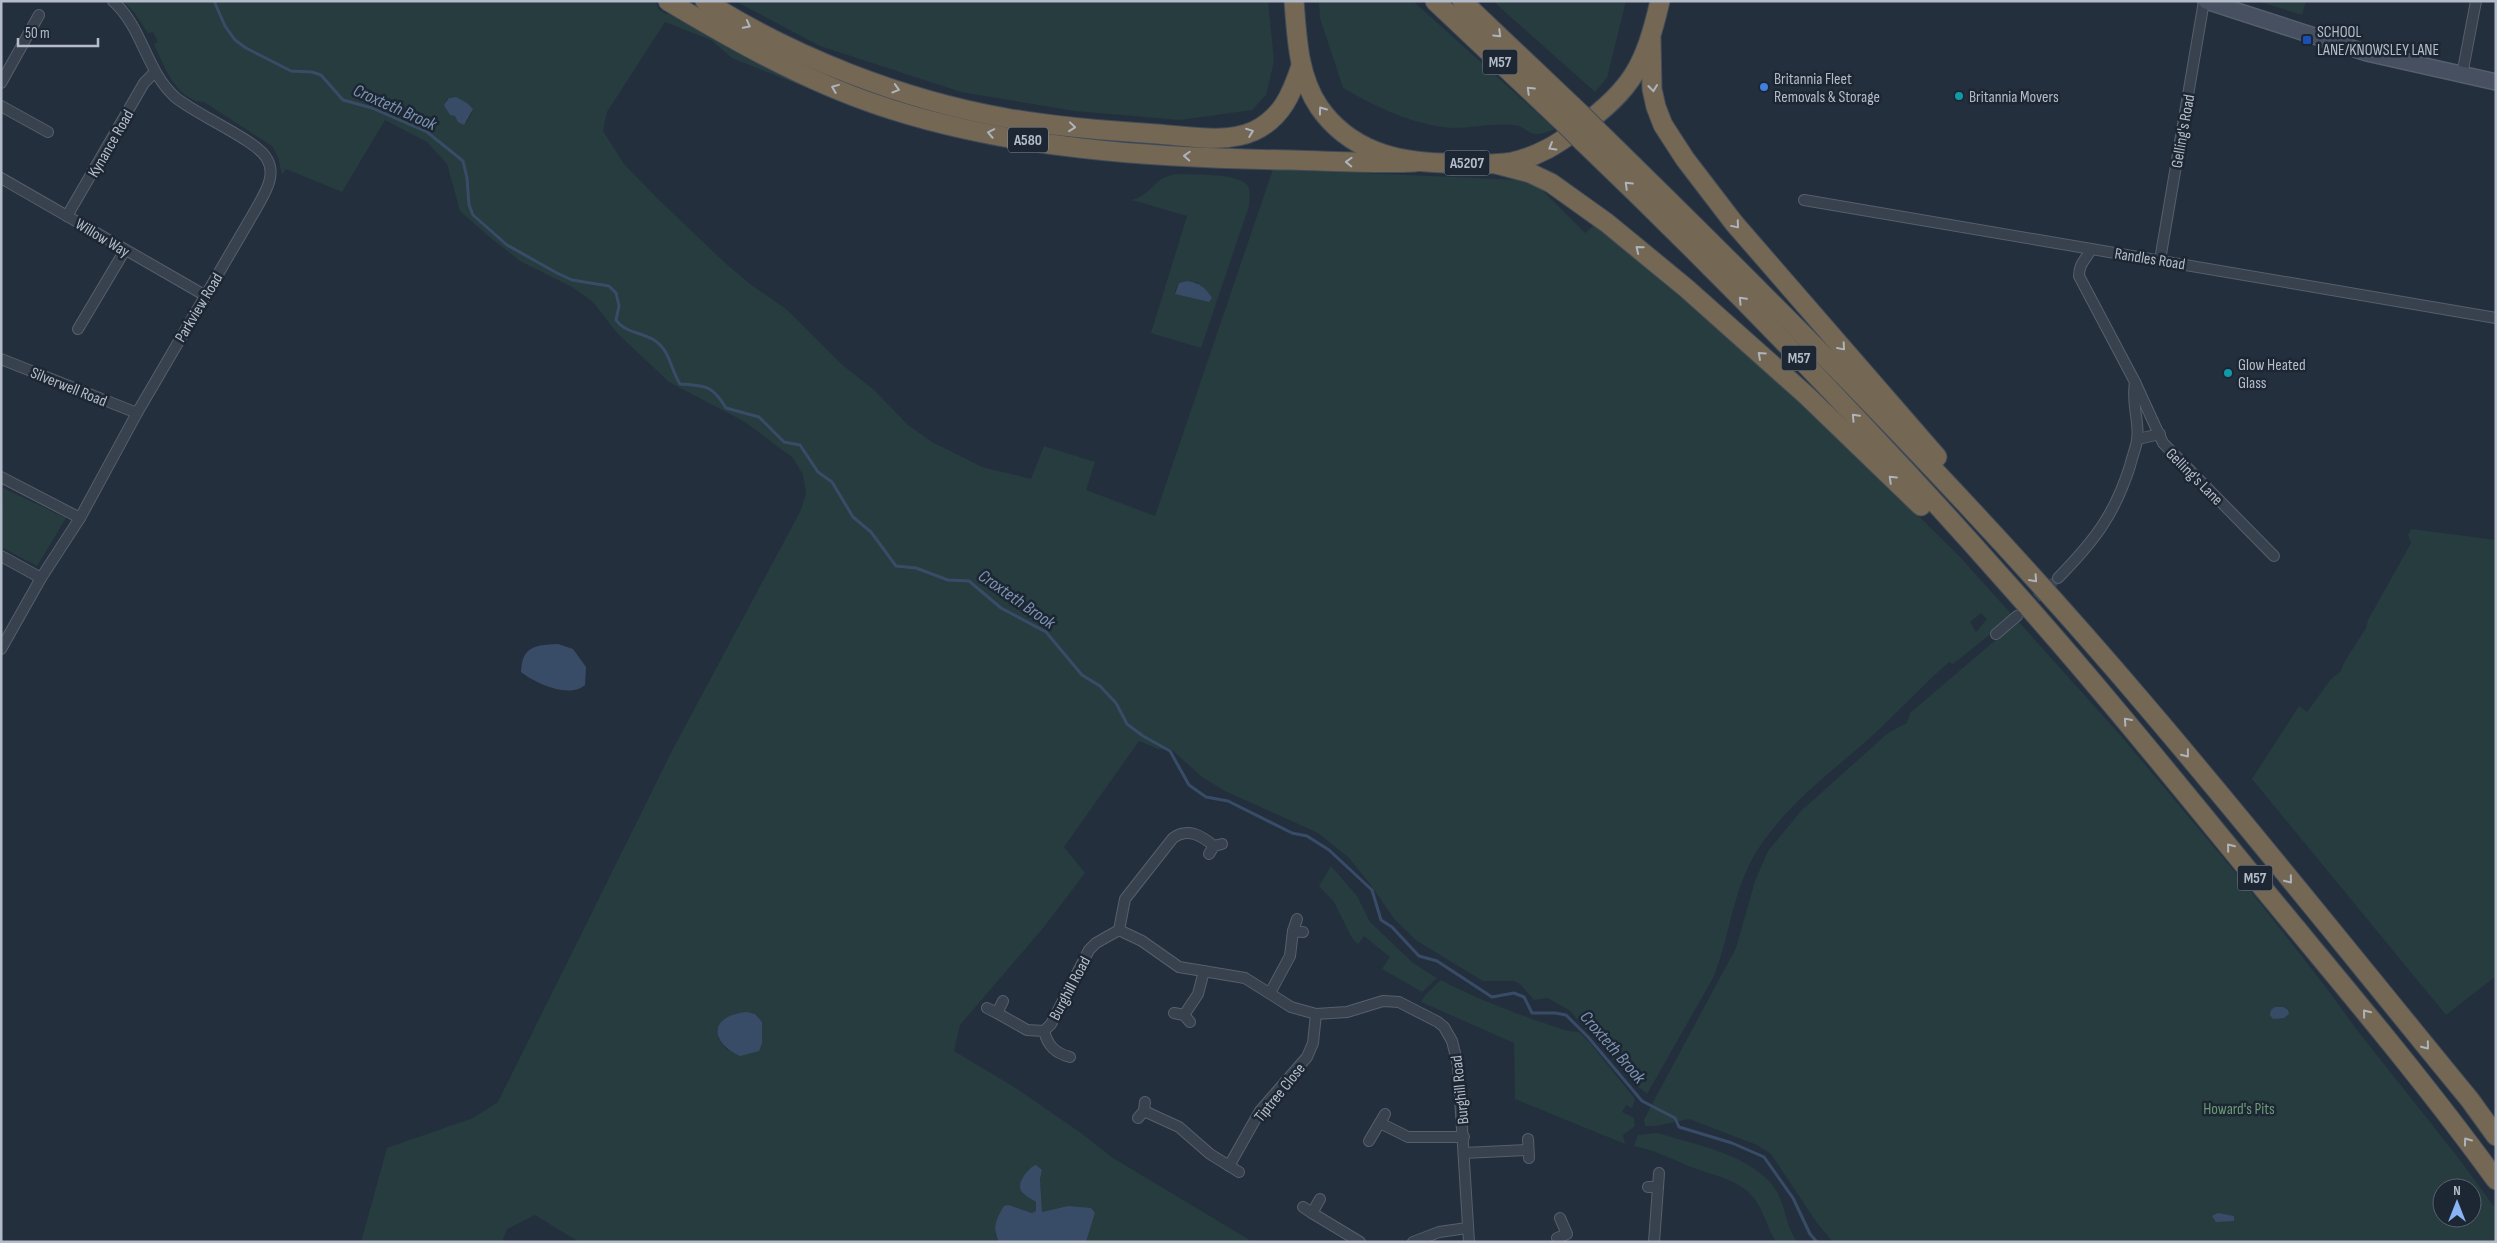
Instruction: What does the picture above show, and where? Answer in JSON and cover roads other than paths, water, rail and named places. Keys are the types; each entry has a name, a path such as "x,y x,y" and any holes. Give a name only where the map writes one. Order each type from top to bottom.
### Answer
{"highway":[{"name":"A580","path":"668,1 734,41 802,75 878,105 944,124 1059,146 1119,152 1234,159 1415,162"},
{"name":"A580","path":"705,1 818,62 948,104 1006,118 1068,127 1210,137 1248,133 1266,124 1282,108 1293,89 1301,66"},
{"name":"A5207","path":"1294,1 1301,66 1305,81 1318,106 1343,133 1379,154 1415,162 1496,164 1526,158 1550,149 1606,108 1633,77 1651,39 1660,1"},
{"name":"M57","path":"1435,1 1573,119 1836,368 2001,542 2141,699 2470,1100 2496,1136"},
{"name":"M57","path":"1462,1 1573,119"},
{"path":"1651,39 1652,89 1656,107 1663,125 1686,159 1734,222 1958,482 2001,542"},
{"name":"M57","path":"1591,136 1651,208 1835,395 2006,582 2133,729 2233,851 2446,1111 2496,1180"},
{"path":"1496,164 1530,173 1551,183 1607,223 1665,270 1806,395 1923,508 2006,582"}],"main road":[{"path":"2205,1 2367,52 2462,76 2496,82"}],"street":[{"name":"Parkview Road","path":"1,649 41,578 80,518 137,413 206,296 264,193 272,169 266,158 257,148 191,109 174,96 155,72 130,20 112,1"},
{"name":"Gelling's Road","path":"2160,260 2205,1"},
{"path":"2462,76 2476,1"},
{"path":"1,83 39,15"},
{"name":"Kynance Road","path":"67,216 144,83 155,72"},
{"path":"1,106 48,132"},
{"name":"Willow Way","path":"1,178 206,296"},
{"name":"Randles Road","path":"1804,200 2496,318"},
{"name":"Gelling's Lane","path":"2091,249 2088,256 2082,261 2079,276 2135,382 2164,443 2274,556"},
{"path":"78,329 125,250"},
{"name":"Silverwell Road","path":"1,358 137,413"},
{"path":"2058,578 2085,550 2104,525 2120,496 2138,439 2132,397 2135,382"},
{"path":"2138,439 2160,434"},
{"path":"1,477 80,518"},
{"path":"1,556 41,578"},
{"path":"1996,634 2017,616"},
{"path":"1119,930 1125,899 1173,838 1183,832 1189,833 1204,838 1215,848"},
{"path":"1270,993 1290,956 1298,932 1297,919"},
{"name":"Burghill Road","path":"987,1008 1026,1030 1044,1031 1051,1024 1089,950 1096,943 1119,930 1142,941 1171,963 1244,978 1291,1007 1316,1014 1347,1012 1383,1001 1410,1006 1438,1022 1449,1033 1456,1052 1464,1137 1469,1242"},
{"path":"1183,1017 1198,994 1204,971"},
{"path":"997,1013 1003,1001"},
{"name":"Tiptree Close","path":"1228,1166 1260,1111 1307,1058 1313,1043 1316,1014"},
{"name":"Burghill Road","path":"1044,1031 1049,1045 1060,1054 1071,1057"},
{"path":"1142,1110 1179,1127 1210,1154 1239,1172"},
{"path":"1369,1141 1383,1119 1408,1137 1464,1137"},
{"path":"1464,1153 1529,1154 1528,1139"},
{"path":"1654,1242 1653,1187 1658,1173"},
{"path":"1312,1213 1320,1199"},
{"path":"1303,1207 1360,1242"},
{"path":"1557,1238 1569,1238 1560,1218"},
{"path":"1413,1242 1438,1232 1467,1228"}],"water":[{"path":"456,97 473,109 464,125 458,122 455,116 450,115 444,105 449,98"},
{"path":"1187,281 1204,288 1212,298 1209,302 1175,294 1179,283"},
{"path":"558,644 573,649 586,667 585,685 578,689 561,690 552,688 535,681 521,672 522,663 527,652 536,646"},
{"path":"2275,1007 2283,1007 2288,1010 2289,1014 2284,1018 2273,1019 2270,1015 2271,1010"},
{"path":"747,1012 755,1014 762,1022 762,1043 759,1051 740,1056 729,1050 722,1043 718,1036 718,1030 720,1023 726,1018"},
{"path":"1036,1165 1042,1170 1040,1179 1042,1212 1068,1206 1091,1208 1095,1213 1086,1242 999,1242 995,1228 1004,1206 1009,1205 1032,1213 1036,1211 1036,1202 1023,1193 1020,1185 1027,1172"},
{"path":"2218,1213 2234,1216 2234,1221 2216,1222 2212,1216"}],"waterway":[{"name":"Croxteth Brook","path":"214,1 225,26 235,40 246,48 291,71 312,72 321,75 343,100 372,108 427,132 463,161 467,178 469,205 473,215 507,245 572,280 609,286 616,293 619,306 616,320 629,330 649,337 660,344 680,384 708,388 717,395 726,408 759,417 784,442 800,445 818,472 832,482 853,517 871,532 896,566 916,568 948,580 969,581 1001,608 1046,632 1082,675 1100,686 1116,703 1127,724 1143,736 1170,751 1189,785 1206,797 1228,801 1292,833 1307,836 1329,850 1372,890 1381,920 1392,927 1419,956 1437,961 1492,997 1514,993 1524,997 1532,1013 1566,1015 1588,1037 1642,1101 1675,1118 1679,1127 1732,1143 1764,1157 1793,1198 1810,1234 1817,1242"}],"tunnel":[{"path":"2025,608 2058,578"}],"place":[{"name":"SCHOOL LANE/KNOWSLEY LANE","path":"2307,40"},
{"name":"Britannia Fleet Removals & Storage","path":"1764,87"},
{"name":"Britannia Movers","path":"1959,96"},
{"name":"Glow Heated Glass","path":"2228,373"}],"park label":[{"name":"Howard's Pits","path":"2239,1108"}]}
